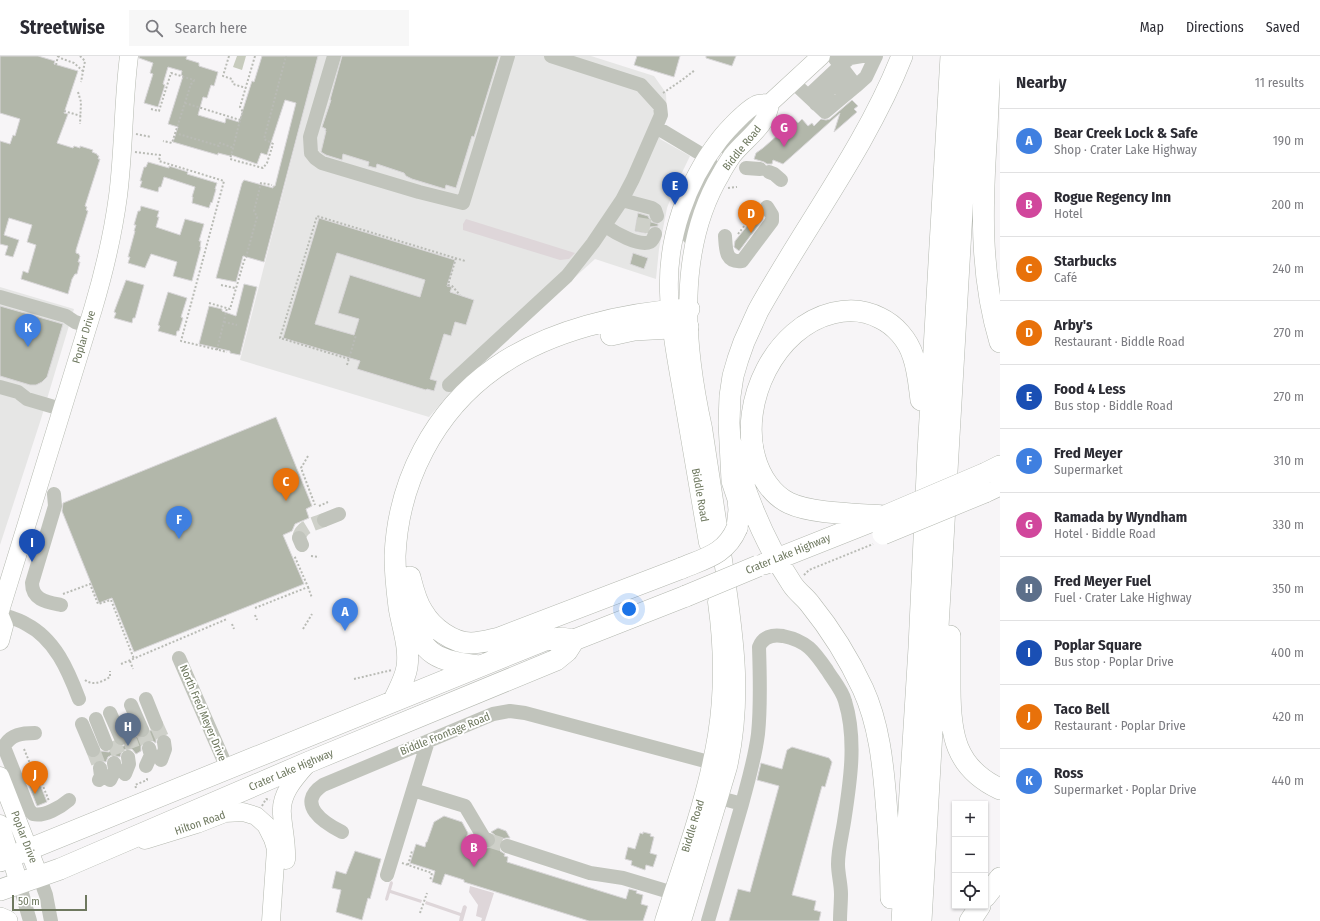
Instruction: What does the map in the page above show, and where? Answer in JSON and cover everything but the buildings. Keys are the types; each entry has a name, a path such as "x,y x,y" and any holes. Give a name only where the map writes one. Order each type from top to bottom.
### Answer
{"highway":[{"path":"410,577 418,604 427,619 436,628 458,640 470,643 485,642 682,568 720,551 728,542 736,528 739,510 738,499 732,481 728,414 732,382 738,359 751,326 767,295 865,132 890,84 902,56"},
{"path":"902,921 919,648 928,453 951,56"},
{"path":"921,921 971,56"},
{"path":"991,56 984,182 984,243 990,298 1000,342"},
{"path":"881,531 820,510 788,503 766,482 760,473 753,452 751,423 759,389 766,372 777,354 800,329 810,322 825,315 850,310 864,312 885,320 905,339 913,354 918,374 928,453"},
{"path":"394,700 405,674 408,658 397,590 395,557 399,521 402,506 415,467 423,449 443,418 461,397 494,368 528,348 554,337 586,327 652,312 680,319"},
{"path":"479,666 439,658 422,643 416,632 412,617 409,591 412,525 417,503 426,476 435,457 451,431 468,410 483,395 513,372 545,355 578,342 680,319"},
{"path":"730,440 739,472 764,533 768,563 810,603 843,650 864,690 878,737 883,771 890,858 891,921"},
{"name":"Crater Lake Highway","path":"13,855 545,640 561,638 574,640 835,536 881,531 993,479"},
{"path":"943,539 950,596 950,716 954,737 966,763 975,773 1000,789"},
{"name":"Crater Lake Highway","path":"0,890 129,840 309,762 556,660 567,651 574,640"},
{"path":"988,894 1000,878"},
{"path":"970,921 978,909"},
{"path":"0,918 7,921"}],"main road":[{"name":"Poplar Drive","path":"0,611 88,326 112,234 118,196 129,56"},
{"name":"Biddle Road","path":"682,921 720,798 718,727 722,648 720,622 680,319 669,291 675,230 682,207 691,186 706,157 722,136 740,117 762,105 793,82 821,56"},
{"name":"Biddle Road","path":"680,319 694,242 701,215 713,187 752,166 765,120 770,111 762,105"},
{"path":"0,615 4,626 0,641"},
{"path":"281,921 287,855 282,803 290,786 309,762"},
{"name":"Biddle Road","path":"664,921 720,765"},
{"name":"Poplar Drive","path":"0,776 19,883"},
{"name":"Hilton Road","path":"129,840 148,841 225,813 243,812 256,816 266,825 276,849 271,921"},
{"name":"Poplar Drive","path":"0,824 13,855 39,876"}],"street":[{"path":"334,56 310,137 311,154 322,163 419,192 463,203 508,56"},
{"path":"449,384 567,276 605,226 641,209 632,179 661,115 661,109 638,83 588,62 551,56"},
{"path":"793,82 825,112 850,58 862,56"},
{"path":"812,100 844,70 863,70 874,62"},
{"path":"844,70 866,77 874,62"},
{"path":"812,100 831,90 844,70"},
{"path":"656,127 706,157 711,164 710,173 694,206 687,230 689,237 694,242"},
{"path":"752,166 774,174 781,180"},
{"path":"732,235 726,249 728,256 732,260 742,260 772,221 772,215 767,207"},
{"path":"605,226 624,237 642,236"},
{"path":"0,297 66,316 75,322 88,326"},
{"path":"0,387 18,392 27,399 61,410"},
{"path":"54,494 55,506 32,583 32,589 36,596 50,603 59,601"},
{"path":"324,520 339,514"},
{"path":"0,615 25,623 36,629 49,641 64,666 79,698"},
{"path":"708,921 754,758 758,735 760,703 759,648 762,641 769,636 779,635 793,638 804,643 814,651 845,700 851,747 850,785 838,863 841,893 840,921"},
{"name":"North Fred Meyer Drive","path":"179,658 227,768"},
{"name":"Biddle Frontage Road","path":"342,832 316,815 312,808 312,799 316,790 323,785 493,714 510,711 525,713 720,765"},
{"path":"114,712 124,737"},
{"path":"114,712 124,737"},
{"path":"114,712 124,737"},
{"path":"114,712 124,737"},
{"path":"35,733 24,733 16,736 8,740 4,747 29,810 36,815 41,814 61,807 69,800"},
{"path":"387,875 428,741"},
{"path":"413,790 465,806 484,838 488,840"},
{"path":"720,798 742,804"},
{"path":"507,846 590,873 623,878 673,893"},
{"path":"39,876 46,896 51,921"},
{"path":"19,883 30,921"}],"path":[{"path":"56,66 58,56 74,63 84,72"},
{"path":"80,56 85,61 81,82"},
{"path":"229,56 223,76 232,79 233,84 246,88"},
{"path":"255,56 240,107 243,112 230,159 263,168 266,166 273,144 264,139 286,56"},
{"path":"653,99 695,70"},
{"path":"151,109 158,111 171,73 194,80 190,84 172,143 163,141"},
{"path":"78,92 81,102 80,124"},
{"path":"185,102 240,120"},
{"path":"64,111 81,116"},
{"path":"175,133 219,146 220,143 234,148"},
{"path":"133,134 142,134 151,137"},
{"path":"132,152 160,155 159,161 224,181 181,341 227,352"},
{"path":"209,304 230,309 257,217 254,211 261,182 272,185"},
{"path":"732,235 757,210 750,206"},
{"path":"349,359 280,338 318,216 465,261"},
{"path":"456,258 448,285 452,286 460,295"},
{"path":"221,285 235,288"},
{"path":"217,350 227,308"},
{"path":"224,322 237,325"},
{"path":"347,365 356,335"},
{"path":"308,456 301,468 315,505"},
{"path":"319,506 328,502"},
{"path":"804,578 805,574 809,570 881,531"},
{"path":"312,598 308,587 301,548 319,557"},
{"path":"59,601 90,584 98,604 111,600 134,659"},
{"path":"255,608 308,587"},
{"path":"302,629 312,614"},
{"path":"254,615 257,620"},
{"path":"121,664 227,619"},
{"path":"232,624 234,629"},
{"path":"130,661 133,670"},
{"path":"354,679 397,669"},
{"path":"84,679 87,682 96,683 110,677 110,671"},
{"path":"24,749 36,778"},
{"path":"131,764 147,780 135,784 136,788"},
{"path":"19,784 39,776 50,803"},
{"path":"408,865 412,851"},
{"path":"399,862 432,873 430,881"},
{"path":"420,912 426,893"}],"shaded area":[{"path":"237,56 246,56 242,70 233,67"},
{"path":"318,56 591,56 654,76 666,93 667,118 660,139 690,156 667,208 659,249 656,279 595,259 459,383 429,417 240,360"},
{"path":"466,219 575,253 569,259 560,260 463,230 463,224"},
{"path":"0,287 74,309 41,419 0,545"},
{"path":"392,881 393,883 391,890 422,900 421,903 390,893 388,900 386,901 385,899 390,882"},
{"path":"470,886 494,893 485,921 481,921 482,918 476,916 478,905 469,892"},
{"path":"426,901 461,913 463,906 465,905 467,907 463,921 459,921 460,916 425,904"}],"tunnel":[{"path":"642,232 645,214"},
{"path":"299,538 300,534 305,528 324,520"},
{"path":"156,724 164,742"},
{"path":"142,730 149,748"},
{"path":"128,735 135,754"},
{"path":"113,741 121,760"},
{"path":"93,750 100,768"},
{"path":"488,840 507,846"}],"place":[{"name":"Ramada by Wyndham","path":"784,147"},
{"name":"Food 4 Less","path":"675,205"},
{"name":"Arby's","path":"751,233"},
{"name":"Ross","path":"28,347"},
{"name":"Starbucks","path":"286,501"},
{"name":"Fred Meyer","path":"179,539"},
{"name":"Poplar Square","path":"32,562"},
{"name":"Bear Creek Lock & Safe","path":"345,631"},
{"name":"Fred Meyer Fuel","path":"128,746"},
{"name":"Taco Bell","path":"35,794"},
{"name":"Rogue Regency Inn","path":"474,867"}]}
